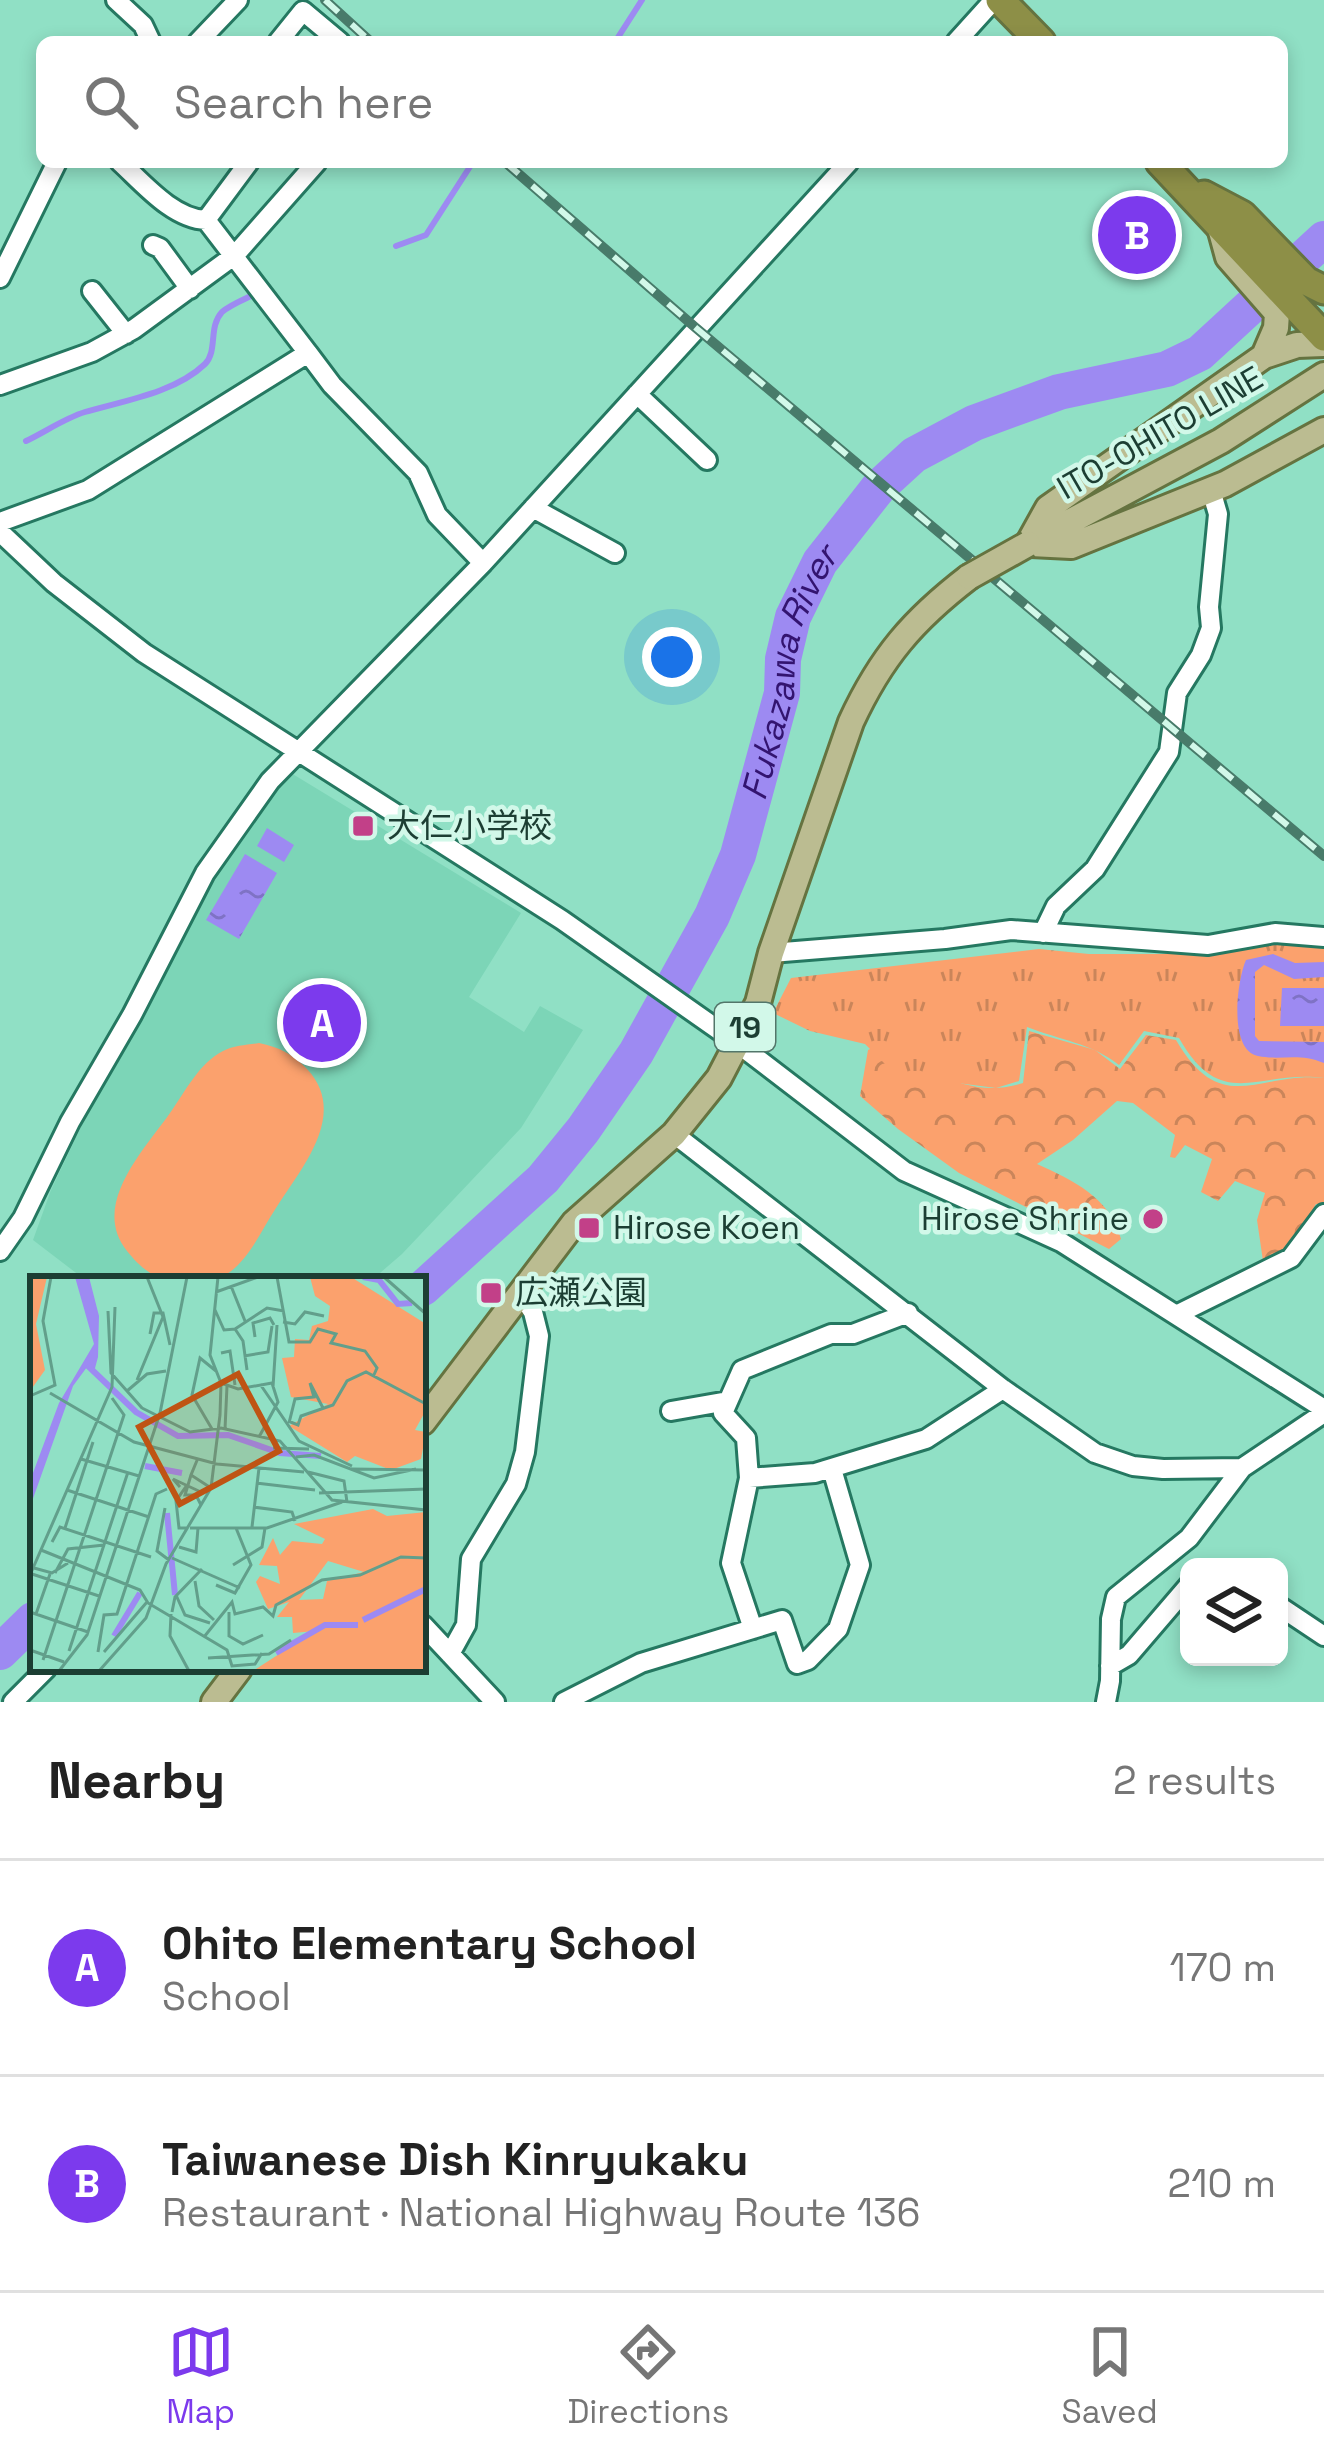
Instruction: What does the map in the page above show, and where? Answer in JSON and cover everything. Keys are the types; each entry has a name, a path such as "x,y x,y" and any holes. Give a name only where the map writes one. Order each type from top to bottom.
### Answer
{"highway":[{"path":"997,0 1035,36"},
{"path":"1170,172 1243,215 1232,234 1298,295 1324,340"}],"main road":[{"path":"1264,356 1298,295"},
{"path":"1324,340 1264,356 1048,508 1028,544 1071,546 1211,490 1324,430"},
{"name":"ITO-OHITO LINE","path":"1028,544 1222,441 1324,375"},
{"name":"19","path":"426,1418 574,1222 674,1134 719,1078 758,1003 771,952 851,722 890,650 969,577 1028,544"},
{"path":"214,1702 237,1672"}],"street":[{"path":"116,0 148,36"},
{"path":"962,36 997,0"},
{"path":"202,36 225,4"},
{"path":"283,36 303,10 333,36"},
{"path":"0,278 54,168"},
{"path":"127,168 170,206 199,221 206,220 245,168"},
{"path":"0,385 92,352 190,289 235,255 312,168"},
{"path":"0,1250 42,1184 70,1122 229,836 296,751 483,563 844,168"},
{"path":"206,220 332,385 418,473 446,526 483,563"},
{"path":"153,245 190,289"},
{"path":"92,291 125,334"},
{"path":"0,522 88,490 308,353"},
{"path":"637,394 707,460"},
{"path":"1043,933 1056,906 1094,869 1169,752 1177,693 1201,655 1211,628 1218,514 1211,490"},
{"path":"533,508 615,553"},
{"path":"0,532 122,637 579,932 904,1171 1061,1242 1324,1411 1242,1468 1190,1538 1116,1597 1106,1702"},
{"path":"771,952 1011,930 1208,945 1275,933 1324,938"},
{"path":"674,1134 1004,1389 1110,1460 1194,1472 1242,1468"},
{"path":"1178,1314 1291,1258 1324,1214"},
{"path":"450,1654 466,1624 471,1559 516,1484 525,1452 539,1336 533,1312 520,1292"},
{"path":"753,1629 730,1563 749,1478 746,1438 723,1413 742,1370 831,1334 853,1334 908,1313"},
{"path":"749,1478 832,1469 926,1438 1004,1389"},
{"path":"671,1411 728,1401"},
{"path":"564,1702 641,1663 782,1620 797,1664 808,1660 838,1629 860,1565 832,1469"},
{"path":"1110,1666 1129,1655 1180,1596"},
{"path":"1288,1612 1324,1636"},
{"path":"426,1628 495,1702"},
{"path":"14,1702 43,1672"}],"shaded area":[{"path":"291,773 521,913 469,997 524,1032 540,1006 583,1030 521,1128 376,1276 80,1276 33,1240 100,1087 226,856"}],"green space":[{"path":"1288,942 1324,949 1324,1078 1227,1082 1195,1061 1179,1038 1144,1031 1119,1065 1086,1047 1027,1027 1019,1081 996,1088 896,1075 865,1044 810,1031 773,1013 791,978 1039,949 1205,954"},
{"path":"1029,1031 1095,1050 1120,1069 1146,1035 1176,1040 1193,1064 1226,1085 1324,1078 1324,1205 1316,1204 1288,1253 1263,1261 1257,1220 1265,1193 1235,1181 1218,1201 1201,1192 1212,1159 1185,1145 1175,1158 1170,1157 1175,1135 1133,1103 1117,1101 1037,1164 1099,1201 1121,1239 1109,1249 959,1173 860,1096 868,1050 884,1042 933,1072 967,1085 985,1088 1023,1083"},
{"path":"259,1043 279,1049 307,1069 324,1104 317,1140 235,1268 223,1276 158,1276 134,1259 117,1233 117,1197 193,1079 214,1056"}],"water":[{"path":"267,828 294,845 284,862 257,846"},
{"path":"245,854 277,873 239,939 206,920"},
{"path":"1273,954 1295,963 1324,962 1324,977 1294,979 1264,965 1255,972 1255,1036 1259,1041 1324,1042 1324,1063 1258,1056 1242,1041 1237,1013 1246,960"},
{"path":"1282,988 1324,988 1324,1026 1280,1026"}],"waterway":[{"path":"619,36 642,0"},
{"path":"396,246 426,235 469,168"},
{"name":"Fukazawa River","path":"426,1285 543,1179 636,1053 712,916 738,855 782,693 783,659 793,617 820,562 879,487 914,455 974,423 1059,392 1167,369 1200,353 1324,239"},
{"path":"26,441 78,415 148,395 193,374 209,359 222,312 255,294"},
{"name":"Fukazawa River","path":"0,1652 30,1623"}],"railway":[{"path":"325,0 364,36"},
{"path":"512,168 1324,856"}],"place":[{"name":"Taiwanese Dish Kinryukaku","path":"1137,235"},
{"name":"大仁小学校","path":"363,826"},
{"name":"Ohito Elementary School","path":"322,1023"},
{"name":"Hirose Shrine","path":"1153,1219"},
{"name":"Hirose Koen","path":"589,1228"},
{"name":"広瀬公園","path":"491,1293"}]}
